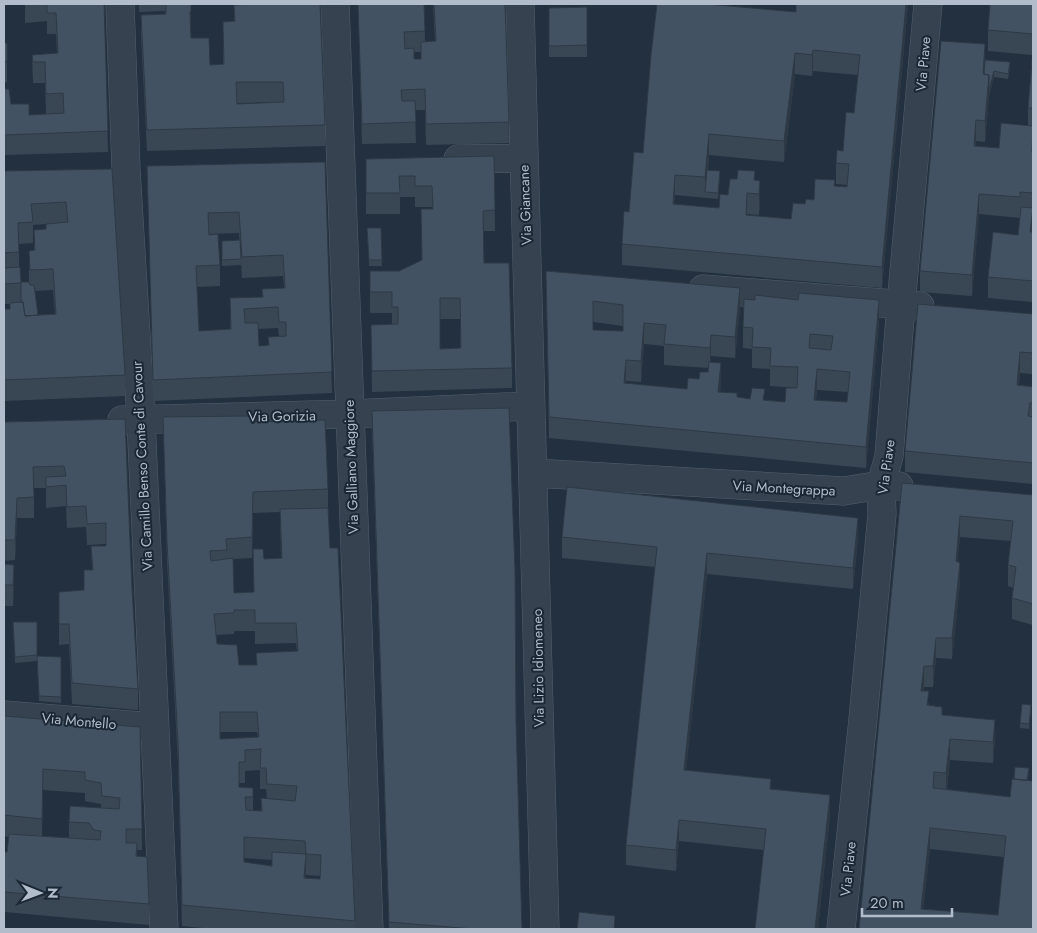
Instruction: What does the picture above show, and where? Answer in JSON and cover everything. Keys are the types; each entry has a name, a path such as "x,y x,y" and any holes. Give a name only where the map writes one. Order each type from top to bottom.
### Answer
{"street":[{"name":"Via Camillo Benso Conte di Cavour","path":"120,4 136,169 141,419 164,929"},
{"name":"Via Galliano Maggiore","path":"335,4 331,163 350,414 368,929"},
{"name":"Via Giancane","path":"520,4 524,158 537,276 530,406"},
{"name":"Via Piave","path":"841,929 877,572 882,514 881,485 889,456 928,4"},
{"path":"437,160 524,158"},
{"path":"331,163 369,162"},
{"path":"98,170 136,169"},
{"path":"675,286 948,309"},
{"name":"Via Gorizia","path":"102,420 350,414 530,406"},
{"name":"Via Lizio Idiomeneo","path":"530,406 534,474 545,929"},
{"name":"Via Montegrappa","path":"534,474 844,491 881,485 928,489"},
{"name":"Via Montello","path":"4,715 154,727"}],"building":[{"path":"47,4 104,4 108,131 4,135 4,89 9,89 11,104 29,104 29,115 64,113 63,93 46,94 45,62 33,62 32,55 58,53 56,13 47,13"},
{"path":"166,4 191,4 191,38 209,38 210,65 224,64 223,22 235,21 234,5 320,4 325,125 147,130 141,15 166,14","holes":["236,82 283,82 284,102 237,104"]},
{"path":"358,4 424,4 425,31 404,32 405,49 414,48 414,59 421,59 421,42 436,41 434,4 505,4 509,122 426,124 425,89 401,90 402,101 415,101 416,122 362,124"},
{"path":"657,4 707,4 796,12 796,4 906,4 882,267 622,244 624,211 629,212 634,152 643,153","holes":["813,50 860,55 854,113 846,112 843,151 837,150 836,163 849,164 847,187 834,186 835,180 815,179 814,200 806,199 805,204 793,203 791,219 746,215 747,193 759,194 760,181 754,180 755,171 738,170 737,179 730,179 728,195 720,194 719,208 673,204 675,175 705,177 709,134 784,141 795,53 812,55"]},
{"path":"990,4 1033,4 1033,34 988,30"},
{"path":"587,7 587,45 549,46 549,8"},
{"path":"941,41 985,44 983,74 989,75 985,121 976,120 974,146 999,148 1001,123 1033,126 1033,193 1020,192 1020,197 979,194 972,275 920,271"},
{"path":"4,43 7,43 7,61 4,62"},
{"path":"1033,51 1033,108 1028,108"},
{"path":"985,60 1010,62 1008,74 994,71 989,90 989,75 984,74"},
{"path":"494,156 495,210 483,211 484,263 509,263 512,368 372,371 371,325 398,324 398,307 392,307 392,292 370,292 370,271 399,271 422,260 421,209 433,209 432,186 415,186 415,176 399,176 400,193 366,193 366,159","holes":["440,298 460,298 461,348 440,349"]},
{"path":"325,162 332,372 153,380 147,166","holes":["239,212 242,257 283,255 285,288 262,289 263,297 230,298 231,329 199,331 196,266 220,265 218,234 209,235 208,213","278,307 279,322 286,322 286,336 268,337 269,345 259,346 258,323 245,323 244,309"]},
{"path":"112,169 125,375 4,380 4,309 10,309 10,303 23,302 25,316 56,314 53,269 30,270 29,251 35,250 34,230 46,229 46,224 68,222 66,202 31,204 33,222 18,223 19,252 4,253 4,171"},
{"path":"707,170 720,171 718,193 705,192"},
{"path":"1021,207 1033,208 1030,232 1033,232 1033,281 988,277 993,232 1018,235"},
{"path":"367,228 381,228 382,260 369,260"},
{"path":"240,240 241,259 222,260 222,241"},
{"path":"20,267 21,283 4,284 4,268"},
{"path":"546,271 740,288 735,337 711,335 710,348 664,344 666,325 644,323 641,361 626,360 624,383 687,389 688,378 699,379 700,372 708,372 709,362 721,363 718,392 737,393 737,397 750,399 752,388 765,389 763,400 785,402 786,388 797,388 798,367 770,366 771,348 752,347 753,328 743,327 744,299 755,300 755,295 798,300 799,293 879,300 866,447 549,417","holes":["593,301 623,305 623,331 593,330","810,334 833,336 831,350 809,348","817,369 850,372 847,402 814,400"]},
{"path":"21,282 29,282 30,285 34,285 38,315 25,316 21,299"},
{"path":"918,304 1033,314 1033,353 1020,352 1017,385 1033,387 1033,403 1030,403 1028,416 1033,417 1033,463 905,451"},
{"path":"509,408 515,570 516,722 522,929 474,929 389,922 372,411"},
{"path":"250,416 251,422 325,420 328,489 253,492 252,537 226,539 227,550 210,551 211,561 233,558 234,593 254,592 253,549 263,549 264,559 282,558 280,509 328,508 330,548 338,548 355,921 182,905 178,742 167,542 163,417","holes":["234,610 255,610 255,623 296,623 298,651 256,653 257,665 239,665 237,645 217,644 214,614 234,613","220,712 257,712 259,737 220,739","261,749 260,768 266,768 267,784 297,786 295,801 261,798 262,811 246,810 245,797 253,797 253,788 239,787 239,762 245,762 245,750","244,837 305,841 306,854 272,852 272,866 244,862","306,854 321,855 320,879 304,878"]},
{"path":"125,419 138,689 72,683 69,624 59,624 59,592 84,590 84,570 93,570 91,546 106,546 106,523 87,524 86,506 67,507 66,485 46,487 46,477 66,476 64,466 33,467 34,497 17,498 15,540 4,540 4,422"},
{"path":"902,483 1033,495 1033,604 1012,598 1016,567 1008,565 1013,521 960,516 956,561 960,563 952,638 936,638 933,666 924,666 921,691 929,691 927,705 942,707 942,715 995,720 993,742 950,739 946,773 934,772 933,788 1010,797 1012,779 1033,781 1033,929 859,929","holes":["930,828 1006,836 998,915 921,909"]},
{"path":"567,487 858,518 853,568 707,553 684,770 771,779 770,789 830,795 815,929 755,929 766,829 679,820 676,850 626,845 657,547 562,537"},
{"path":"4,564 14,565 13,585 4,585"},
{"path":"13,622 37,622 37,655 15,657"},
{"path":"37,656 61,657 61,697 39,696"},
{"path":"1022,704 1031,705 1029,724 1020,723"},
{"path":"4,716 140,727 142,829 126,829 126,843 137,843 136,856 147,857 149,904 4,892 4,852 7,852 9,834 100,840 101,831 94,830 89,823 69,822 70,806 119,809 120,798 102,796 101,783 85,780 85,772 43,769 42,819 4,815"},
{"path":"1015,767 1029,768 1027,780 1014,779"},
{"path":"579,912 615,916 614,929 577,929"}]}
